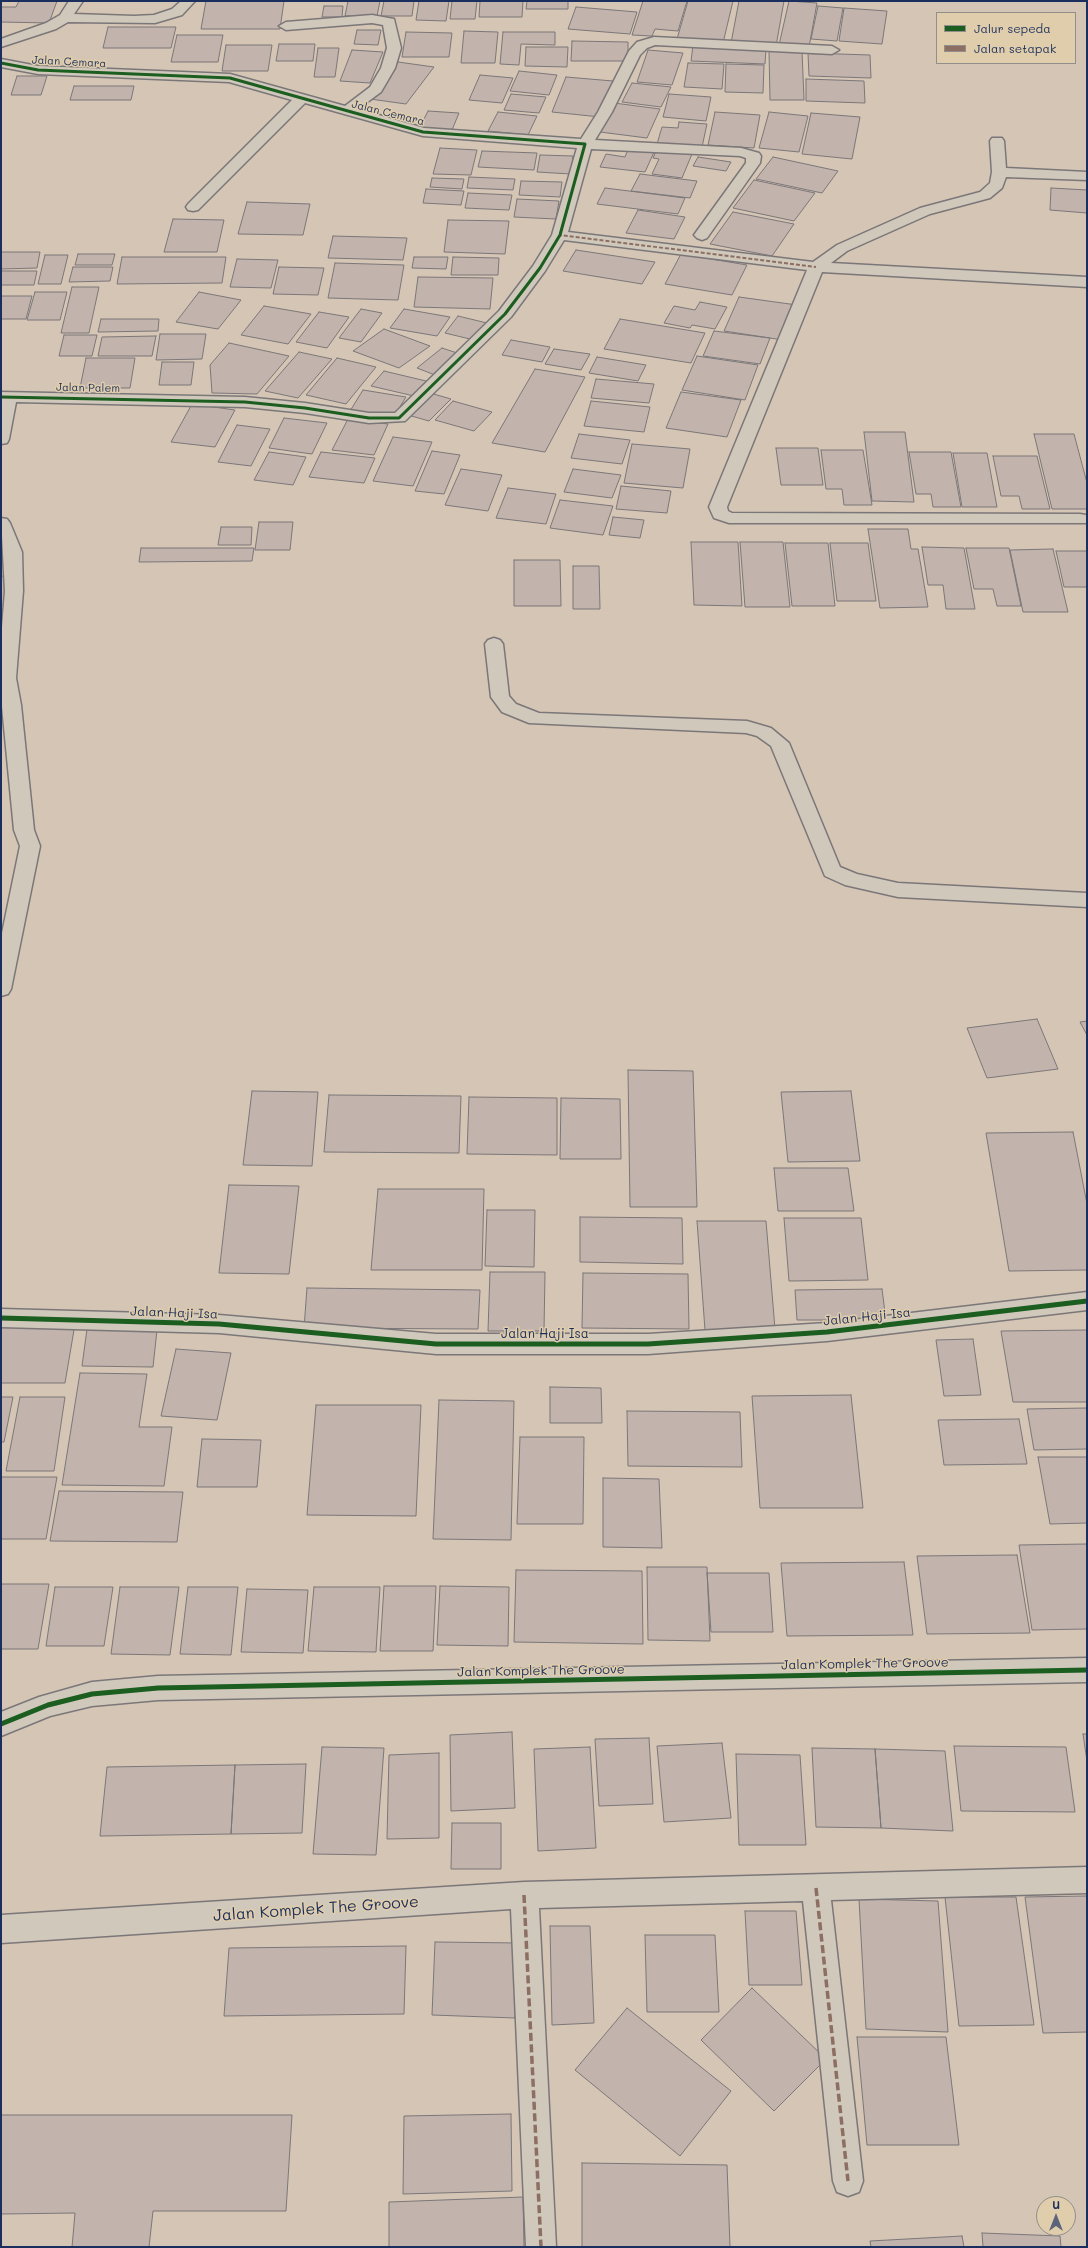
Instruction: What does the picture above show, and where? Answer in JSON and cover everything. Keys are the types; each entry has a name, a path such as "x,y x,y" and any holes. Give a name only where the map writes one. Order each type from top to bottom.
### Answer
{"street":[{"path":"1,43 51,26 65,18 76,1"},
{"path":"65,18 150,19 177,12 188,1"},
{"path":"286,26 372,19 390,22 394,48 388,68 376,88 348,111"},
{"path":"832,50 654,41 642,45 634,54 605,112 586,144 560,235 816,267 1087,282"},
{"name":"Jalan Cemara","path":"1,63 38,70 218,77 249,82 423,132 586,144 741,152 754,156 753,163 702,235"},
{"path":"193,207 302,98"},
{"path":"997,141 999,172 997,185 985,195 925,211 842,248 816,267 718,507 720,514 729,518 1080,519"},
{"path":"999,172 1087,176"},
{"name":"Jalan Palem","path":"5,397 175,399 252,403 305,408 369,418 399,418 505,314 540,268 560,235"},
{"path":"1,439 5,397"},
{"path":"1,523 13,552 14,591 4,678 12,705 24,830 30,846 1,989"},
{"path":"494,644 500,697 509,708 536,718 748,727 764,732 779,743 832,871 852,880 898,890 1087,900"},
{"name":"Jalan Haji Isa","path":"1,1318 219,1324 436,1344 648,1344 828,1332 1087,1301"},
{"name":"Jalan Komplek The Groove","path":"1,1724 48,1705 92,1694 158,1688 1087,1670"},
{"name":"Jalan Komplek The Groove","path":"1,1929 524,1896 1087,1880"},
{"path":"816,1888 848,2181"},
{"path":"524,1896 541,2247"}],"building":[{"path":"19,1 57,1 49,23 1,22 1,7 16,7"},
{"path":"206,1 284,1 280,29 201,29"},
{"path":"348,1 380,1 377,16 345,16"},
{"path":"384,1 414,1 412,16 381,16"},
{"path":"419,1 449,1 446,21 416,20"},
{"path":"452,1 477,1 475,19 450,19"},
{"path":"480,1 523,1 522,17 479,17"},
{"path":"527,1 568,1 568,9 526,9"},
{"path":"643,1 687,1 678,31 655,29 652,36 632,35"},
{"path":"688,1 733,1 723,43 677,39"},
{"path":"739,1 784,1 776,46 731,43"},
{"path":"789,1 817,3 809,47 779,45"},
{"path":"324,6 343,6 342,17 322,17"},
{"path":"818,6 843,8 837,41 811,39"},
{"path":"576,7 637,12 630,34 568,29"},
{"path":"844,8 887,11 882,44 839,41"},
{"path":"108,27 176,27 171,48 103,48"},
{"path":"357,30 381,30 378,45 354,44"},
{"path":"464,31 498,32 495,63 461,63"},
{"path":"406,32 452,33 449,57 402,57"},
{"path":"503,32 555,32 555,45 521,44 519,65 500,64"},
{"path":"177,35 223,35 218,62 171,62"},
{"path":"572,41 628,42 628,61 571,61"},
{"path":"279,44 315,44 313,61 276,61"},
{"path":"226,45 272,45 268,71 222,71"},
{"path":"693,45 766,49 765,64 691,61"},
{"path":"526,47 568,47 567,67 525,66"},
{"path":"318,48 339,48 335,77 314,77"},
{"path":"352,50 383,52 370,83 340,81"},
{"path":"648,50 683,53 672,85 637,82"},
{"path":"769,50 802,51 804,100 770,100"},
{"path":"808,53 870,55 871,78 809,76"},
{"path":"398,62 434,67 406,104 370,99"},
{"path":"688,63 724,64 722,89 684,87"},
{"path":"726,64 764,65 763,93 725,92"},
{"path":"519,71 557,75 549,95 510,91"},
{"path":"480,75 513,78 502,103 469,100"},
{"path":"17,76 47,76 41,95 11,95"},
{"path":"566,77 613,81 600,117 552,112"},
{"path":"806,79 864,81 865,103 806,101"},
{"path":"632,83 671,87 661,107 622,102"},
{"path":"74,86 134,86 131,100 70,100"},
{"path":"511,94 546,97 539,113 504,110"},
{"path":"669,94 711,97 706,121 663,117"},
{"path":"614,103 660,109 647,138 600,132"},
{"path":"428,111 459,113 452,130 420,127"},
{"path":"498,112 537,116 528,135 488,131"},
{"path":"715,112 760,115 754,148 708,145"},
{"path":"769,112 808,116 799,152 759,148"},
{"path":"811,113 860,117 852,159 802,154"},
{"path":"679,122 707,124 702,147 657,144 662,127 678,128"},
{"path":"629,147 655,150 645,172 600,167 606,154 625,157"},
{"path":"440,148 477,150 471,175 433,174"},
{"path":"657,149 692,154 682,178 652,174 659,159 653,158"},
{"path":"482,151 537,153 534,170 478,167"},
{"path":"540,155 573,156 571,174 537,172"},
{"path":"698,157 731,162 726,171 693,166"},
{"path":"773,157 838,171 822,193 756,179"},
{"path":"640,174 697,181 690,198 631,191"},
{"path":"469,177 515,179 513,190 467,188"},
{"path":"432,178 464,179 462,189 430,187"},
{"path":"754,180 815,193 794,221 733,208"},
{"path":"521,181 562,182 560,197 519,195"},
{"path":"605,188 685,198 678,214 597,204"},
{"path":"1051,188 1087,190 1087,213 1050,210"},
{"path":"426,189 464,191 461,205 423,203"},
{"path":"468,193 512,195 509,210 465,208"},
{"path":"517,199 559,201 556,219 514,217"},
{"path":"247,202 310,204 303,235 238,234"},
{"path":"638,210 685,217 674,239 626,233"},
{"path":"733,212 794,224 772,256 710,244"},
{"path":"173,219 224,220 217,252 164,252"},
{"path":"448,220 509,221 505,254 444,252"},
{"path":"333,236 407,238 403,260 328,258"},
{"path":"576,250 655,262 642,284 563,271"},
{"path":"1,252 40,252 37,268 1,269"},
{"path":"78,254 115,254 112,265 75,265"},
{"path":"681,254 747,265 732,295 665,284"},
{"path":"45,255 68,255 61,284 38,284"},
{"path":"122,257 226,257 222,283 117,284"},
{"path":"414,257 448,257 446,269 412,268"},
{"path":"453,257 499,258 498,275 451,275"},
{"path":"237,259 278,260 271,288 230,287"},
{"path":"335,263 404,265 398,300 328,298"},
{"path":"73,267 113,267 110,281 69,282"},
{"path":"279,267 324,268 318,295 273,294"},
{"path":"1,271 37,271 34,285 1,285"},
{"path":"418,277 493,278 490,309 414,307"},
{"path":"72,287 99,287 89,333 61,333"},
{"path":"35,292 67,292 60,320 27,320"},
{"path":"199,292 241,300 218,329 176,322"},
{"path":"1,296 32,296 26,319 1,319"},
{"path":"739,297 797,305 783,340 724,331"},
{"path":"700,302 727,307 715,329 692,325 690,328 664,323 674,306 695,310"},
{"path":"264,306 311,314 288,344 241,335"},
{"path":"361,309 382,313 361,342 339,338"},
{"path":"404,309 450,317 437,336 390,328"},
{"path":"319,312 349,317 327,348 296,342"},
{"path":"458,316 487,323 474,340 445,333"},
{"path":"101,319 159,319 158,331 98,332"},
{"path":"620,319 705,333 691,363 604,349"},
{"path":"384,329 430,346 399,368 353,351"},
{"path":"714,331 770,338 760,364 703,356"},
{"path":"160,334 206,334 202,359 156,360"},
{"path":"64,335 97,335 92,356 59,356"},
{"path":"156,336 152,356 98,356 102,337"},
{"path":"511,340 550,347 542,362 502,355"},
{"path":"229,343 289,356 257,394 212,393 210,365"},
{"path":"442,348 460,354 435,375 417,368"},
{"path":"554,349 590,354 581,370 545,364"},
{"path":"299,352 332,359 298,398 265,391"},
{"path":"697,356 758,365 745,400 682,390"},
{"path":"597,357 646,365 638,381 589,373"},
{"path":"86,358 135,358 130,388 80,388"},
{"path":"337,358 376,367 346,404 306,395"},
{"path":"162,362 194,362 191,385 159,385"},
{"path":"535,369 585,377 545,452 492,443"},
{"path":"384,371 426,381 414,396 371,386"},
{"path":"596,379 654,384 649,403 591,398"},
{"path":"363,390 406,397 393,418 350,411"},
{"path":"681,392 741,400 727,437 666,428"},
{"path":"430,393 451,399 429,421 408,415"},
{"path":"453,401 492,412 474,431 435,420"},
{"path":"591,401 650,407 644,432 584,426"},
{"path":"192,404 235,410 215,447 171,442"},
{"path":"284,418 327,423 312,454 269,448"},
{"path":"348,419 388,424 374,455 332,450"},
{"path":"237,425 270,429 251,466 218,462"},
{"path":"864,432 905,432 914,502 872,501"},
{"path":"579,434 630,440 622,464 571,458"},
{"path":"1034,434 1074,434 1087,483 1087,509 1052,509"},
{"path":"393,437 432,442 413,486 373,481"},
{"path":"632,444 690,449 683,488 624,483"},
{"path":"776,448 818,448 823,485 781,485"},
{"path":"821,450 863,450 872,505 844,505 842,489 826,489"},
{"path":"432,451 460,455 444,494 415,491"},
{"path":"269,452 306,457 293,485 254,480"},
{"path":"321,452 375,458 364,483 309,477"},
{"path":"909,452 951,452 961,507 933,507 931,494 916,494"},
{"path":"953,453 987,453 997,507 962,507"},
{"path":"993,456 1037,456 1050,509 1022,509 1019,496 1001,496"},
{"path":"461,469 502,475 488,511 445,505"},
{"path":"573,469 621,475 612,498 564,492"},
{"path":"621,486 671,491 667,513 616,509"},
{"path":"508,488 556,494 546,524 496,518"},
{"path":"560,500 613,506 603,535 550,528"},
{"path":"613,517 644,520 640,538 609,535"},
{"path":"259,522 293,522 290,550 255,550"},
{"path":"221,527 252,527 251,545 218,545"},
{"path":"868,529 908,529 911,549 918,549 928,607 880,608"},
{"path":"691,542 738,542 742,606 694,605"},
{"path":"740,542 783,542 790,607 745,607"},
{"path":"785,543 828,543 835,606 792,606"},
{"path":"830,543 868,543 876,601 837,601"},
{"path":"922,547 964,548 975,609 946,609 943,585 928,585"},
{"path":"141,548 254,548 252,561 139,562"},
{"path":"966,548 1009,548 1021,606 997,606 993,589 974,589"},
{"path":"1053,549 1068,612 1023,612 1010,550"},
{"path":"1056,551 1087,551 1087,587 1064,587"},
{"path":"514,560 560,560 561,606 514,606"},
{"path":"573,566 599,566 600,609 573,609"},
{"path":"1,576 9,576 4,605 1,605"},
{"path":"1037,1019 1058,1069 987,1078 967,1028"},
{"path":"1087,1021 1087,1035 1080,1022"},
{"path":"628,1070 693,1071 697,1207 630,1207"},
{"path":"252,1091 318,1092 312,1166 243,1165"},
{"path":"851,1091 860,1161 788,1162 781,1092"},
{"path":"329,1095 461,1096 459,1153 324,1152"},
{"path":"469,1097 557,1098 557,1155 467,1154"},
{"path":"561,1098 620,1099 621,1159 560,1159"},
{"path":"1073,1132 1087,1204 1087,1270 1009,1271 986,1133"},
{"path":"774,1168 848,1168 854,1211 778,1211"},
{"path":"229,1185 299,1186 289,1274 219,1273"},
{"path":"378,1189 484,1189 482,1270 371,1270"},
{"path":"487,1210 535,1210 534,1267 485,1266"},
{"path":"580,1217 682,1218 683,1264 580,1262"},
{"path":"784,1218 861,1218 868,1280 789,1281"},
{"path":"697,1221 766,1221 775,1329 705,1330"},
{"path":"490,1272 545,1272 544,1331 488,1331"},
{"path":"583,1273 688,1274 689,1329 582,1328"},
{"path":"307,1288 480,1290 478,1329 304,1328"},
{"path":"882,1289 886,1320 797,1320 795,1290"},
{"path":"1,1324 75,1324 65,1383 1,1383"},
{"path":"87,1329 157,1330 153,1367 82,1366"},
{"path":"1087,1330 1087,1402 1013,1402 1001,1331"},
{"path":"973,1339 981,1395 944,1396 936,1340"},
{"path":"176,1349 231,1353 217,1420 161,1416"},
{"path":"80,1373 147,1374 139,1427 172,1427 164,1486 62,1485"},
{"path":"550,1387 601,1388 602,1423 550,1423"},
{"path":"851,1395 863,1508 760,1508 752,1396"},
{"path":"1,1397 13,1397 4,1442 1,1442"},
{"path":"20,1397 65,1397 54,1471 6,1471"},
{"path":"439,1400 514,1401 511,1540 433,1539"},
{"path":"316,1405 421,1405 416,1516 307,1515"},
{"path":"1087,1408 1087,1449 1034,1450 1027,1409"},
{"path":"627,1411 740,1412 742,1467 628,1466"},
{"path":"1019,1419 1027,1464 944,1465 938,1420"},
{"path":"520,1437 584,1437 583,1524 517,1524"},
{"path":"202,1439 261,1440 257,1487 197,1487"},
{"path":"1038,1457 1087,1457 1087,1523 1050,1524"},
{"path":"1,1477 57,1477 46,1539 1,1539"},
{"path":"603,1478 659,1479 662,1548 603,1547"},
{"path":"59,1491 183,1492 177,1542 50,1541"},
{"path":"1087,1544 1087,1629 1032,1630 1019,1545"},
{"path":"1017,1555 1030,1633 927,1634 917,1556"},
{"path":"904,1562 913,1635 787,1636 781,1563"},
{"path":"647,1567 707,1567 710,1641 648,1640"},
{"path":"516,1570 642,1571 643,1644 514,1642"},
{"path":"707,1573 769,1573 773,1632 711,1632"},
{"path":"1,1584 49,1584 38,1649 1,1649"},
{"path":"384,1586 436,1586 433,1651 380,1651"},
{"path":"440,1586 509,1587 508,1646 437,1645"},
{"path":"55,1587 113,1587 104,1646 46,1646"},
{"path":"120,1587 179,1587 170,1655 111,1654"},
{"path":"188,1587 238,1587 231,1655 180,1654"},
{"path":"314,1587 380,1587 376,1652 308,1651"},
{"path":"247,1589 308,1590 303,1653 241,1652"},
{"path":"512,1732 515,1808 451,1811 450,1735"},
{"path":"1083,1734 1087,1734 1087,1761"},
{"path":"649,1738 653,1804 599,1806 595,1739"},
{"path":"722,1743 731,1818 664,1822 657,1746"},
{"path":"954,1746 1066,1747 1075,1812 961,1811"},
{"path":"322,1747 384,1748 376,1855 313,1854"},
{"path":"590,1747 596,1848 538,1851 534,1749"},
{"path":"812,1748 875,1749 881,1828 816,1827"},
{"path":"875,1749 945,1751 953,1831 881,1828"},
{"path":"439,1753 439,1838 387,1839 389,1755"},
{"path":"736,1754 800,1755 806,1845 739,1845"},
{"path":"306,1764 302,1833 231,1834 235,1765"},
{"path":"235,1765 231,1834 100,1836 107,1767"},
{"path":"452,1823 501,1823 501,1869 451,1869"},
{"path":"1087,1896 1087,2032 1043,2033 1025,1897"},
{"path":"945,1897 1016,1897 1034,2025 959,2026"},
{"path":"859,1899 938,1901 948,2032 866,2029"},
{"path":"745,1911 796,1911 802,1985 749,1985"},
{"path":"550,1926 590,1926 594,2023 552,2025"},
{"path":"645,1935 715,1935 719,2012 647,2012"},
{"path":"435,1942 518,1943 515,2018 432,2015"},
{"path":"406,1946 404,2014 224,2016 229,1948"},
{"path":"752,1988 826,2059 774,2111 701,2040"},
{"path":"627,2008 731,2091 680,2156 575,2070"},
{"path":"857,2037 946,2037 959,2145 867,2145"},
{"path":"511,2114 512,2191 403,2194 404,2116"},
{"path":"1,2115 292,2115 286,2211 153,2211 149,2247 72,2247 75,2213 1,2214"},
{"path":"582,2163 727,2165 730,2247 582,2247"},
{"path":"523,2197 524,2247 389,2247 389,2202"},
{"path":"982,2233 1060,2236 1061,2247 983,2247"},
{"path":"962,2236 964,2247 871,2247 870,2241"}],"marked path":[{"path":"559,237 560,235 816,267"},
{"path":"816,1888 848,2181"},
{"path":"524,1895 541,2247"}],"cycle path":[{"path":"1,63 38,70 230,78 423,132 585,144 560,235 540,268 505,314 399,418 369,418 305,408 245,402 74,397 1,397"},
{"path":"1,1318 219,1324 436,1344 648,1344 827,1332 1087,1301"},
{"path":"1,1724 48,1705 92,1694 158,1688 1087,1670"}]}
